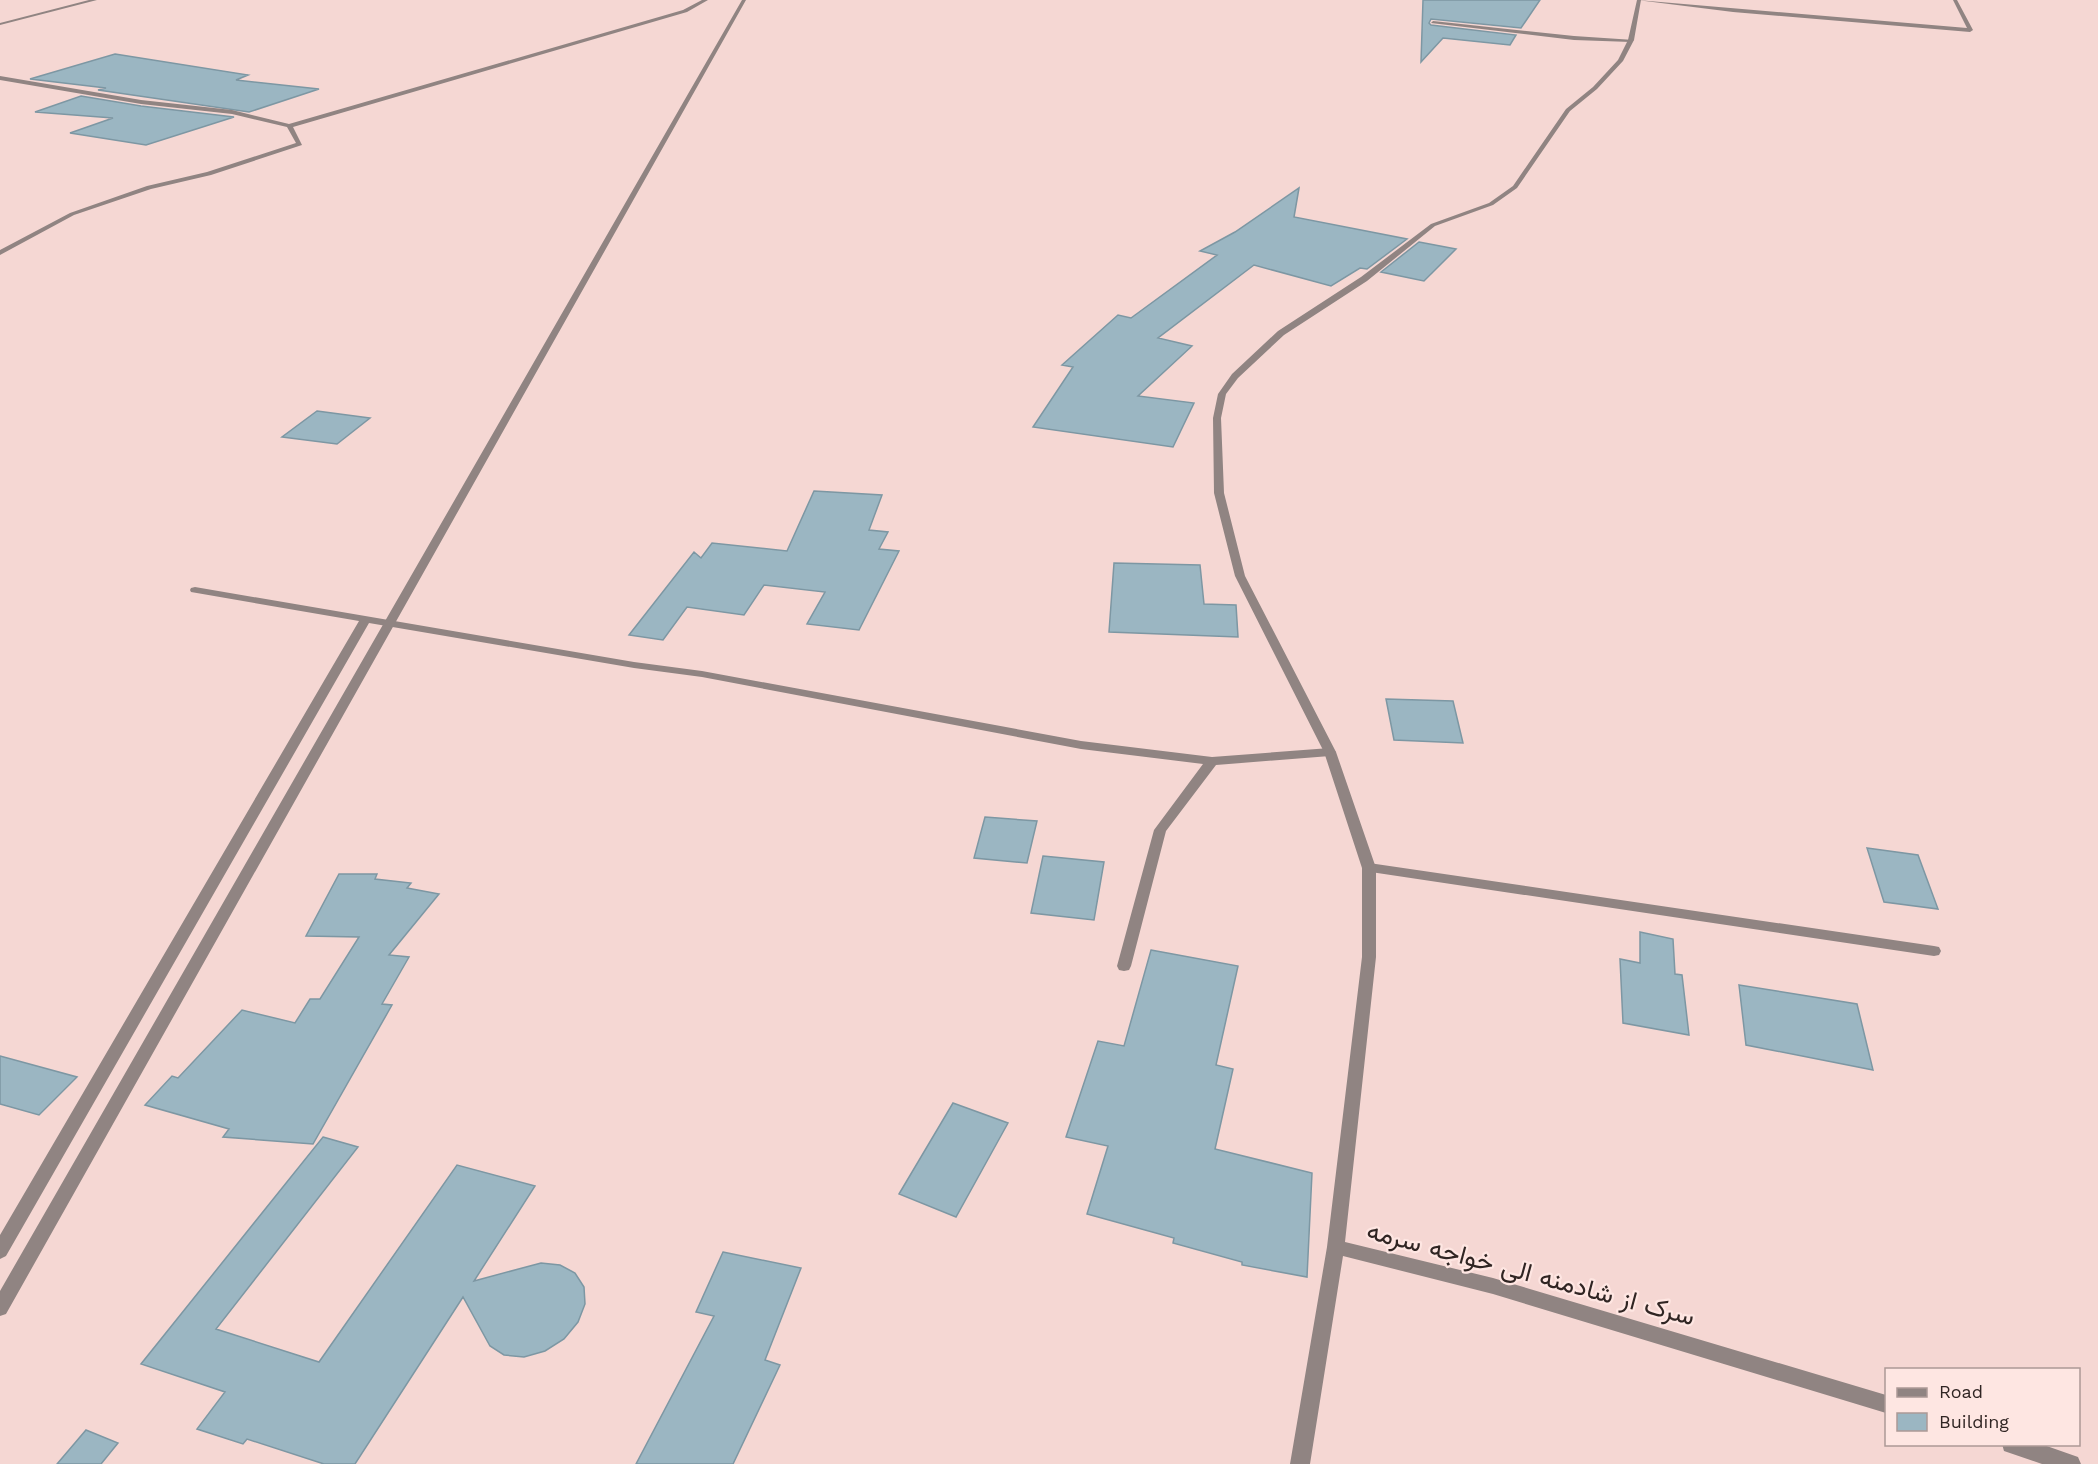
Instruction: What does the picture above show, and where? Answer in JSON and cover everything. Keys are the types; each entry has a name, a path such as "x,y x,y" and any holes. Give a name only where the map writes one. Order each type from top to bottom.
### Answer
{"street":[{"path":"73,0 93,0"},
{"path":"0,24 93,0"},
{"path":"0,78 141,102 232,112 289,126 438,85 527,56 684,11 706,0"},
{"path":"0,1308 744,0"},
{"path":"1336,1247 1368,957 1369,868 1330,752 1240,576 1219,493 1217,418 1222,394 1235,376 1281,333 1364,279 1433,225 1491,204 1515,188 1568,110 1595,88 1620,61 1631,40 1639,0 1745,12 1970,30 1955,0"},
{"path":"1433,22 1574,38 1631,40"},
{"path":"0,253 72,214 149,187 209,174 300,144 289,126"},
{"path":"195,590 702,674 1081,745 1212,761 1330,752"},
{"path":"0,1251 366,619"},
{"path":"1124,966 1160,830 1212,761"},
{"path":"1369,868 1934,951"},
{"name":"سرک از شادمنه الی خواجه سرمه","path":"1300,1464 1336,1247 1493,1286 1885,1403"},
{"path":"2017,1446 2071,1464"}],"building":[{"path":"1423,0 1540,0 1521,28 1431,19 1429,23 1431,25 1516,35 1510,45 1443,38 1421,62"},
{"path":"115,54 248,75 236,80 319,89 249,112 98,90 106,88 30,79"},
{"path":"81,96 234,117 146,145 70,133 113,118 35,112"},
{"path":"1299,188 1294,217 1407,239 1367,269 1360,268 1331,286 1254,265 1158,338 1192,346 1138,396 1194,403 1173,447 1033,427 1073,367 1062,365 1118,315 1131,318 1217,255 1200,251 1235,232"},
{"path":"1419,242 1456,249 1424,281 1381,272"},
{"path":"317,411 370,418 337,444 282,437"},
{"path":"814,491 882,495 869,530 888,532 879,549 899,551 859,630 807,624 825,592 764,585 744,615 687,607 663,640 629,635 694,552 701,558 712,543 787,551"},
{"path":"1114,563 1200,565 1204,604 1236,605 1238,637 1109,632"},
{"path":"1386,699 1453,701 1463,743 1394,740"},
{"path":"985,817 1037,821 1027,863 974,858"},
{"path":"1867,848 1918,855 1938,909 1884,902"},
{"path":"1043,856 1104,862 1094,920 1031,913"},
{"path":"339,874 377,874 375,879 411,883 407,888 439,894 389,955 409,957 382,1004 392,1005 313,1144 223,1137 229,1129 145,1105 172,1076 178,1078 242,1010 295,1023 310,999 320,999 359,937 306,936"},
{"path":"1640,932 1673,939 1675,974 1682,975 1689,1035 1623,1023 1620,959 1640,963"},
{"path":"1151,950 1238,966 1216,1065 1233,1069 1215,1149 1312,1173 1307,1277 1242,1265 1242,1262 1173,1243 1174,1238 1087,1214 1108,1146 1066,1137 1098,1041 1124,1046"},
{"path":"1739,985 1857,1004 1873,1070 1746,1045"},
{"path":"0,1056 77,1077 39,1115 0,1104"},
{"path":"953,1103 1008,1123 956,1217 899,1194"},
{"path":"323,1137 358,1147 216,1329 319,1362 457,1165 535,1186 474,1281 541,1263 560,1265 575,1273 584,1287 585,1304 578,1322 564,1339 545,1351 524,1357 504,1355 490,1346 463,1297 355,1464 324,1464 247,1439 243,1444 197,1429 225,1392 141,1364"},
{"path":"723,1252 801,1268 765,1360 780,1365 733,1464 636,1464 714,1316 696,1312"},
{"path":"86,1430 118,1443 101,1464 57,1464"}]}
